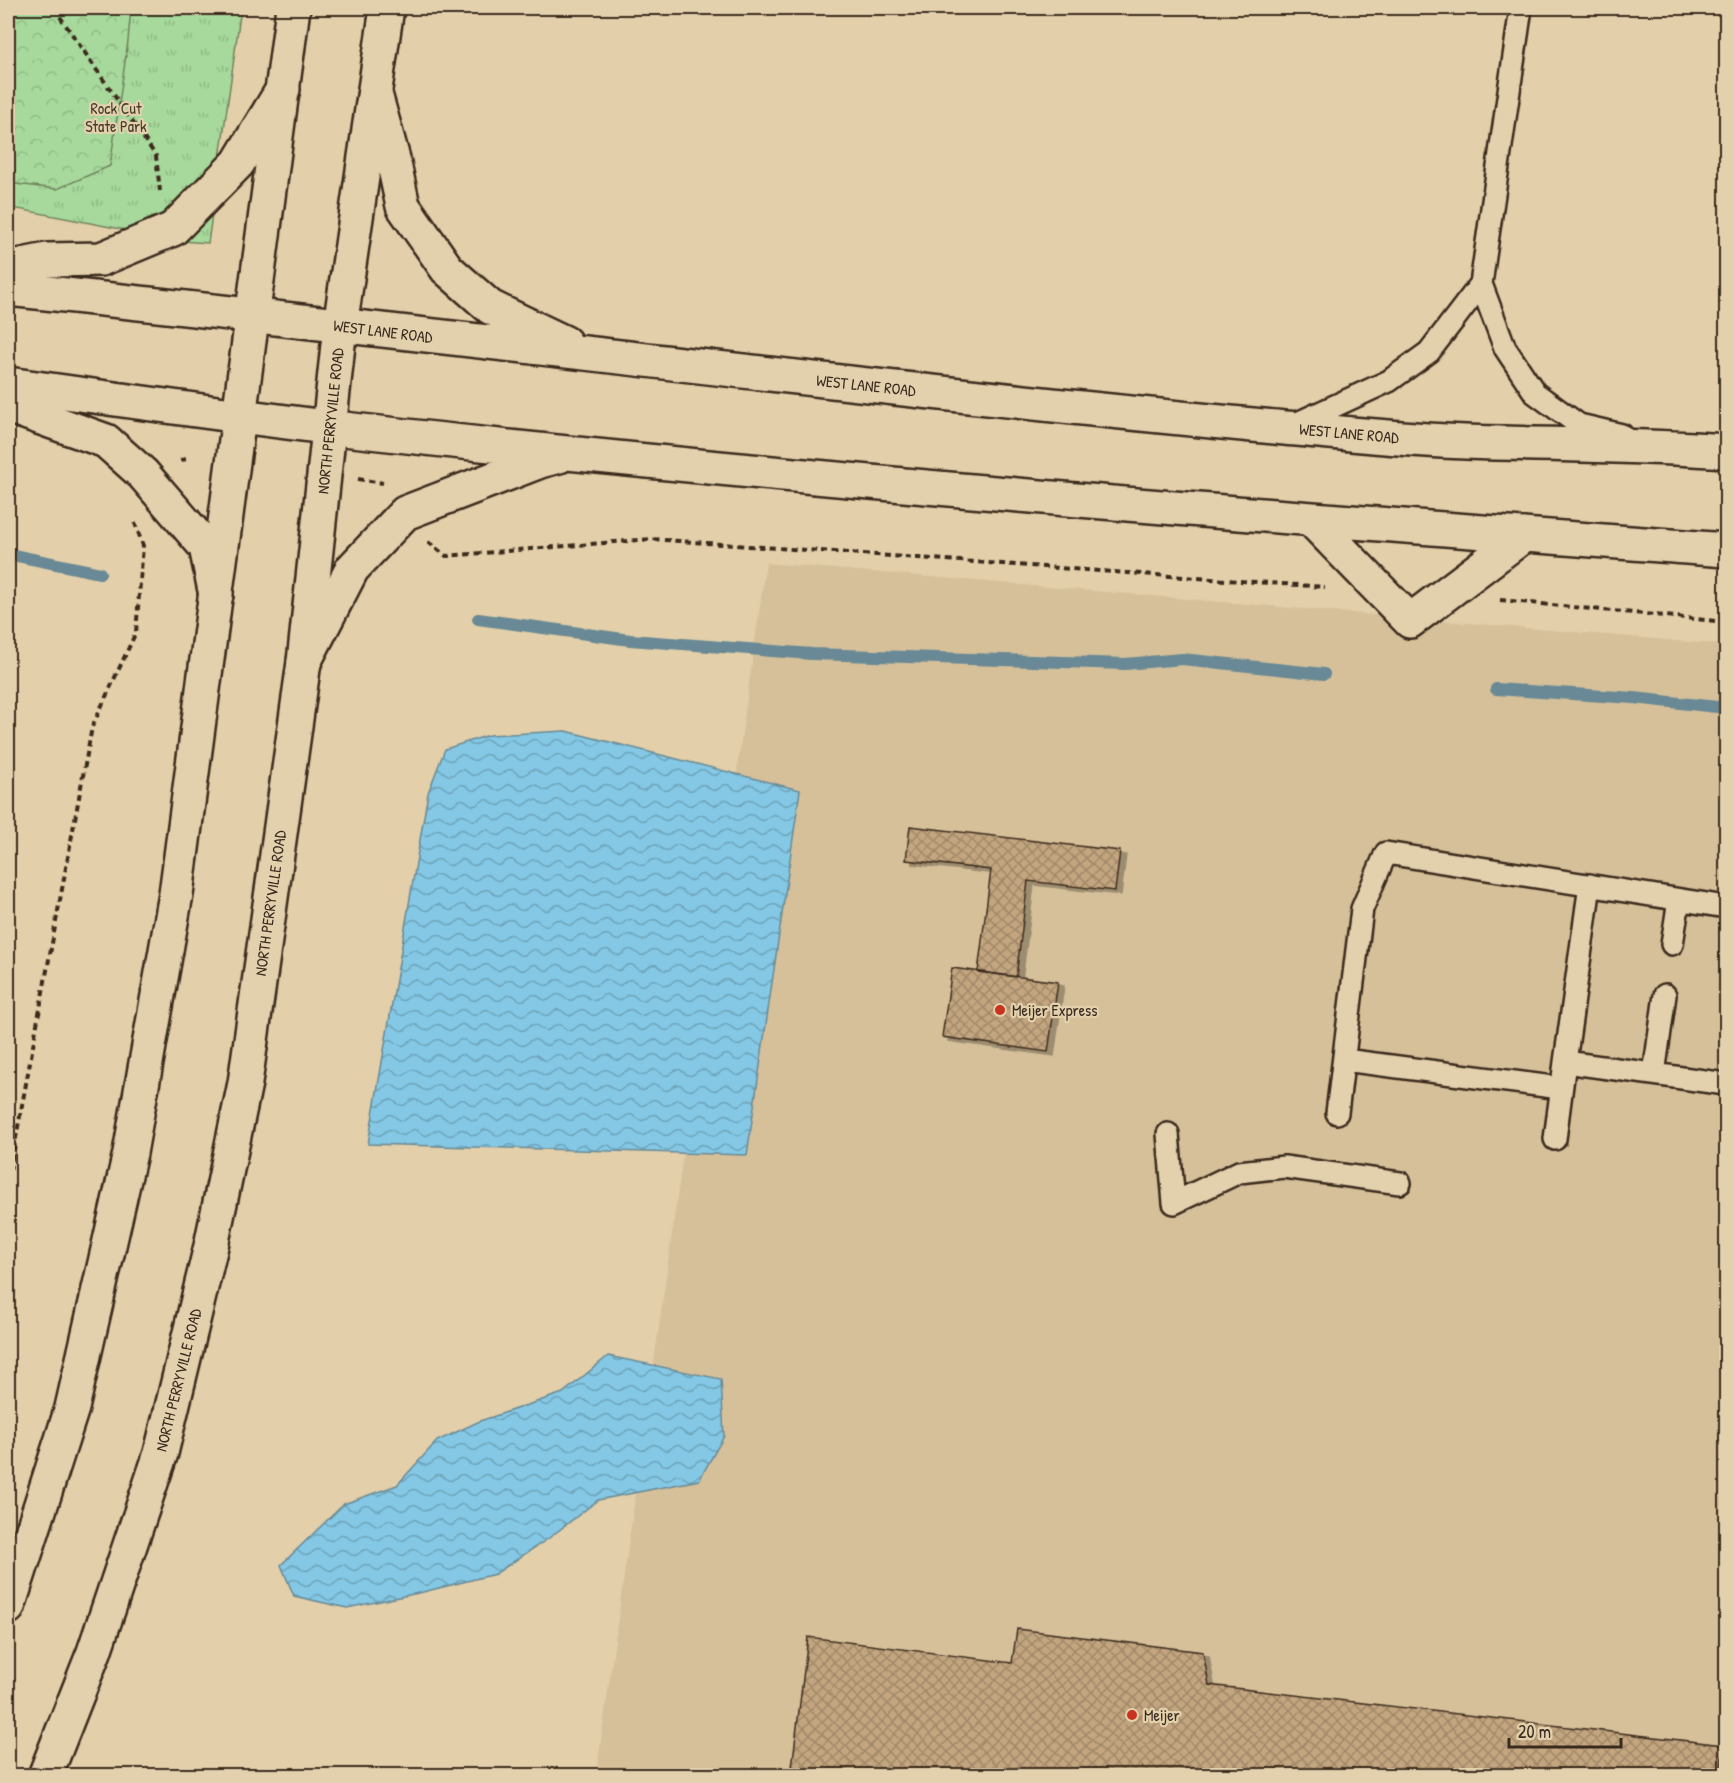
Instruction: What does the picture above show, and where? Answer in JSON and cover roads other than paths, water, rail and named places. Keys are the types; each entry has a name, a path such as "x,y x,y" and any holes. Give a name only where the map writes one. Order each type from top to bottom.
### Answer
{"main road":[{"path":"8,1607 72,1408 130,1153 176,894 293,8"},
{"name":"NORTH PERRYVILLE ROAD","path":"45,1776 94,1652 160,1453 211,1246 245,1083 304,662 340,326 387,8"},
{"path":"8,268 47,260 101,259 173,230 238,163 283,89"},
{"path":"375,94 403,206 447,269 490,307 588,354"},
{"name":"WEST LANE ROAD","path":"8,289 254,314 340,326 850,384 1287,428 1461,442 1726,451"},
{"path":"8,384 329,427 576,453 973,491 1726,550"},
{"path":"8,406 106,441 143,474 206,547 216,595"},
{"path":"304,662 352,569 405,513 540,461 576,453"},
{"path":"1311,519 1410,621 1524,535"}],"lane":[{"path":"1521,8 1481,284 1505,348 1535,393 1579,425 1680,448"},
{"path":"1287,428 1389,381 1429,352 1481,284"},
{"path":"1337,1113 1362,909 1386,853 1726,907"},
{"path":"1555,1140 1590,885"},
{"path":"1672,944 1678,900"},
{"path":"1654,1074 1665,995"},
{"path":"1344,1060 1561,1088"},
{"path":"1565,1062 1725,1084"},
{"path":"1168,1134 1174,1203 1239,1172 1284,1167 1400,1183"}],"water":[{"path":"566,731 800,790 747,1155 368,1144 428,793 445,749 489,735"},
{"path":"608,1356 721,1379 724,1436 699,1480 598,1500 549,1538 495,1574 347,1608 294,1596 281,1565 344,1504 397,1485 437,1441 480,1421 563,1393"}],"waterway":[{"path":"8,554 100,573"},
{"path":"478,619 630,640 812,654 1125,664 1182,659 1324,674"},
{"path":"1496,689 1634,698 1726,708"}],"place":[{"name":"Meijer Express","path":"1000,1010"},
{"name":"Meijer","path":"1132,1715"}],"park label":[{"name":"Rock Cut State Park","path":"116,117"}]}
